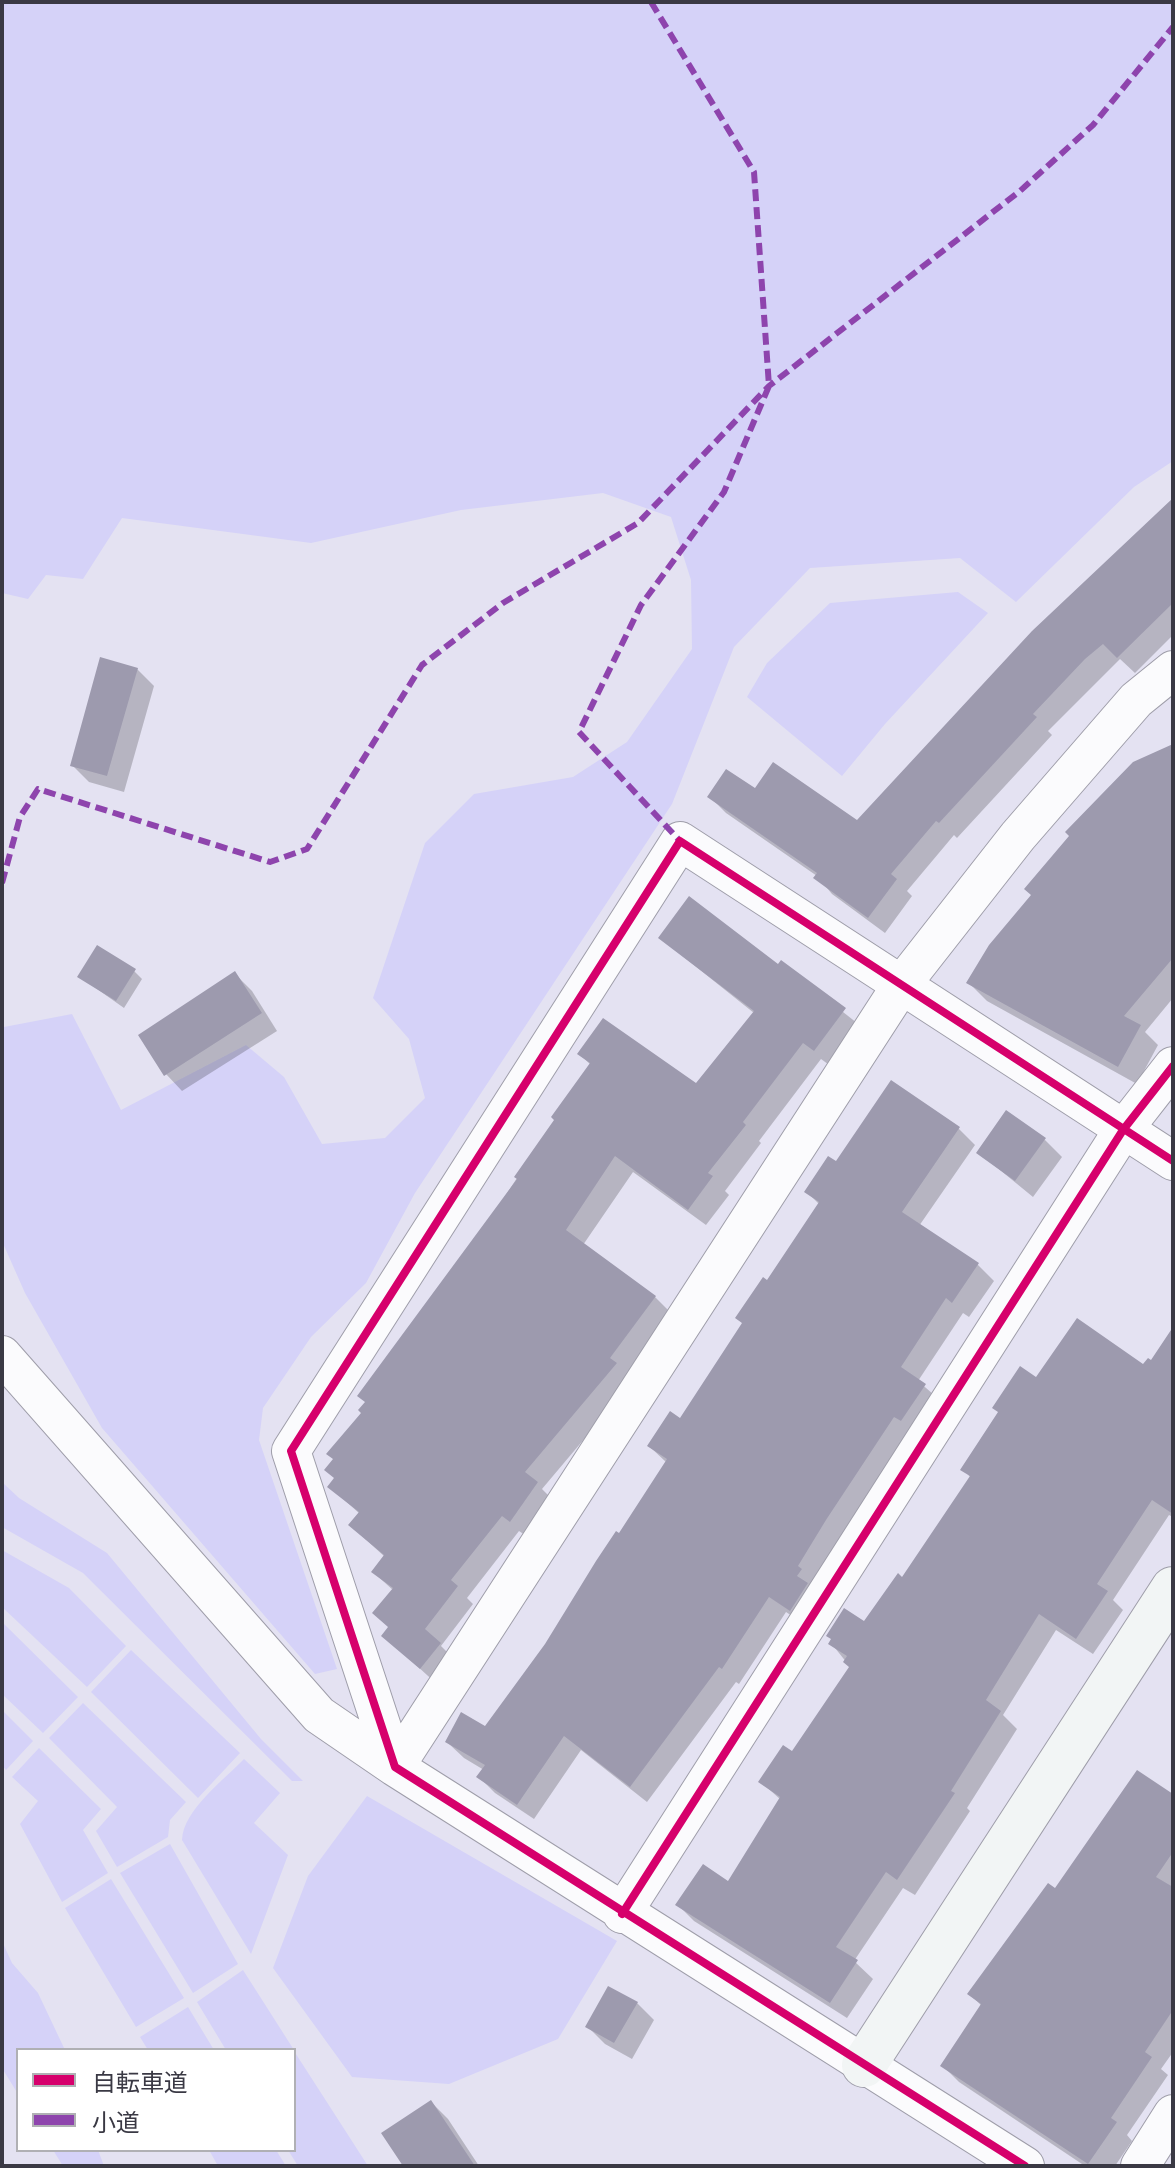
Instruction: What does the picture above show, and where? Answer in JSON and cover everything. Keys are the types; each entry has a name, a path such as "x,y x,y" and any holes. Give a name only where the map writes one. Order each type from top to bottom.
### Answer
{"street":[{"path":"395,1767 902,984 1018,836 1136,700 1173,670"},
{"path":"395,1767 291,1451 680,841 1173,1161"},
{"path":"622,1914 1123,1130 1173,1066"},
{"path":"2,1355 319,1715 622,1914 1025,2166"},
{"path":"864,2065 1173,1589"},
{"path":"1140,2166 1173,2114"}],"shaded area":[{"path":"2,2 1173,2 1173,461 1134,487 1016,602 960,558 810,568 734,647 672,804 415,1193 366,1283 311,1337 263,1408 259,1440 337,1669 315,1674 102,1428 25,1293 2,1241 4,1027 72,1014 121,1110 246,1045 284,1077 322,1144 385,1138 425,1098 409,1039 373,998 425,843 474,794 573,777 627,742 692,649 691,580 671,517 603,493 461,510 311,543 122,518 83,579 46,575 28,599 2,593"},
{"path":"958,592 988,613 885,724 842,776 747,697 767,663 830,603"},
{"path":"2,1482 19,1498 107,1553 261,1739 303,1781 292,1781 83,1573 2,1527"},
{"path":"2,1550 69,1588 126,1646 87,1687 2,1607"},
{"path":"2,1622 78,1697 43,1733 2,1694"},
{"path":"131,1650 240,1753 198,1798 91,1692"},
{"path":"83,1703 186,1802 170,1820 168,1837 117,1867 96,1831 117,1807 49,1738"},
{"path":"2,1710 33,1741 6,1770 2,1765"},
{"path":"39,1748 101,1809 83,1830 108,1873 62,1902 20,1824 38,1801 12,1777"},
{"path":"244,1759 280,1793 254,1823 288,1855 251,1954 182,1840 189,1818 197,1807"},
{"path":"367,1796 617,1941 558,2039 449,2084 352,2077 273,1968 308,1876"},
{"path":"170,1844 238,1964 193,1993 120,1873"},
{"path":"111,1879 184,1998 136,2027 65,1908"},
{"path":"2,1941 12,1963 38,1993 64,2048 16,2048 16,2091 2,2068"},
{"path":"243,1970 293,2048 225,2048 197,2002"},
{"path":"188,2007 213,2048 147,2048 140,2037"},
{"path":"296,2054 368,2166 298,2166 289,2152 296,2152"},
{"path":"54,2152 99,2152 104,2166 63,2166"},
{"path":"210,2152 277,2152 286,2166 218,2166"}],"building":[{"path":"1173,498 1173,603 1117,658 1103,644 1085,659 1033,714 1037,717 939,823 936,821 891,874 897,879 868,918 813,878 817,873 707,797 726,769 755,788 773,762 857,820 1032,631"},
{"path":"100,657 138,668 107,776 70,766"},
{"path":"1173,744 1173,958 1124,1016 1141,1025 1118,1067 966,983 989,945 1031,895 1024,889 1069,836 1065,832 1133,762"},
{"path":"689,896 778,964 781,960 846,1008 814,1051 803,1043 743,1122 746,1125 708,1173 713,1176 688,1210 615,1156 566,1230 656,1296 610,1358 617,1363 525,1472 538,1482 510,1522 502,1516 451,1580 458,1586 425,1629 441,1643 420,1669 381,1636 388,1627 372,1613 393,1588 371,1572 384,1555 348,1525 359,1512 327,1487 334,1478 324,1470 333,1459 326,1454 361,1413 358,1410 365,1402 357,1396 517,1179 514,1177 554,1120 551,1117 590,1063 577,1054 603,1018 696,1083 754,1011 658,938"},
{"path":"97,945 136,969 116,1001 77,977"},
{"path":"235,971 262,1013 164,1076 138,1035"},
{"path":"891,1080 960,1127 902,1212 979,1263 952,1303 946,1298 901,1367 926,1384 901,1421 894,1417 798,1566 802,1569 797,1576 808,1583 790,1611 769,1597 722,1669 719,1667 630,1787 564,1736 517,1805 476,1777 485,1765 445,1742 461,1712 485,1726 545,1644 596,1561 616,1531 619,1533 667,1459 647,1446 670,1411 680,1418 742,1323 735,1318 763,1277 767,1280 819,1202 804,1192 828,1156 836,1161"},
{"path":"1006,1110 1046,1138 1015,1181 976,1153"},
{"path":"1077,1318 1143,1364 1148,1358 1151,1360 1173,1327 1173,1514 1152,1500 1097,1584 1108,1591 1076,1639 1039,1614 986,1700 1001,1711 951,1791 955,1793 897,1880 886,1872 836,1947 858,1960 830,2003 675,1905 703,1864 728,1881 780,1797 758,1782 783,1745 792,1751 849,1667 843,1662 847,1656 828,1644 831,1639 826,1636 844,1608 864,1621 898,1573 902,1577 970,1476 960,1470 998,1412 992,1408 1020,1366 1036,1377"},
{"path":"1137,1770 1173,1794 1173,1852 1156,1877 1173,1887 1173,2010 1145,2052 1152,2057 1111,2118 1117,2122 1088,2164 940,2066 981,2004 967,1994 1048,1883 1055,1888"},
{"path":"608,1986 638,2002 614,2043 585,2027"},
{"path":"431,2100 475,2166 403,2166 381,2133"}],"marked path":[{"path":"651,2 754,172 769,386 724,492 641,605 579,732 680,841"},
{"path":"2,883 20,817 38,789 270,862 307,849 422,665 503,603 638,523 769,386 1020,191 1093,125 1173,27"}],"cycle path":[{"path":"1025,2166 395,1767 291,1451 680,841 1173,1161"},
{"path":"622,1914 1123,1130 1173,1066"}]}
